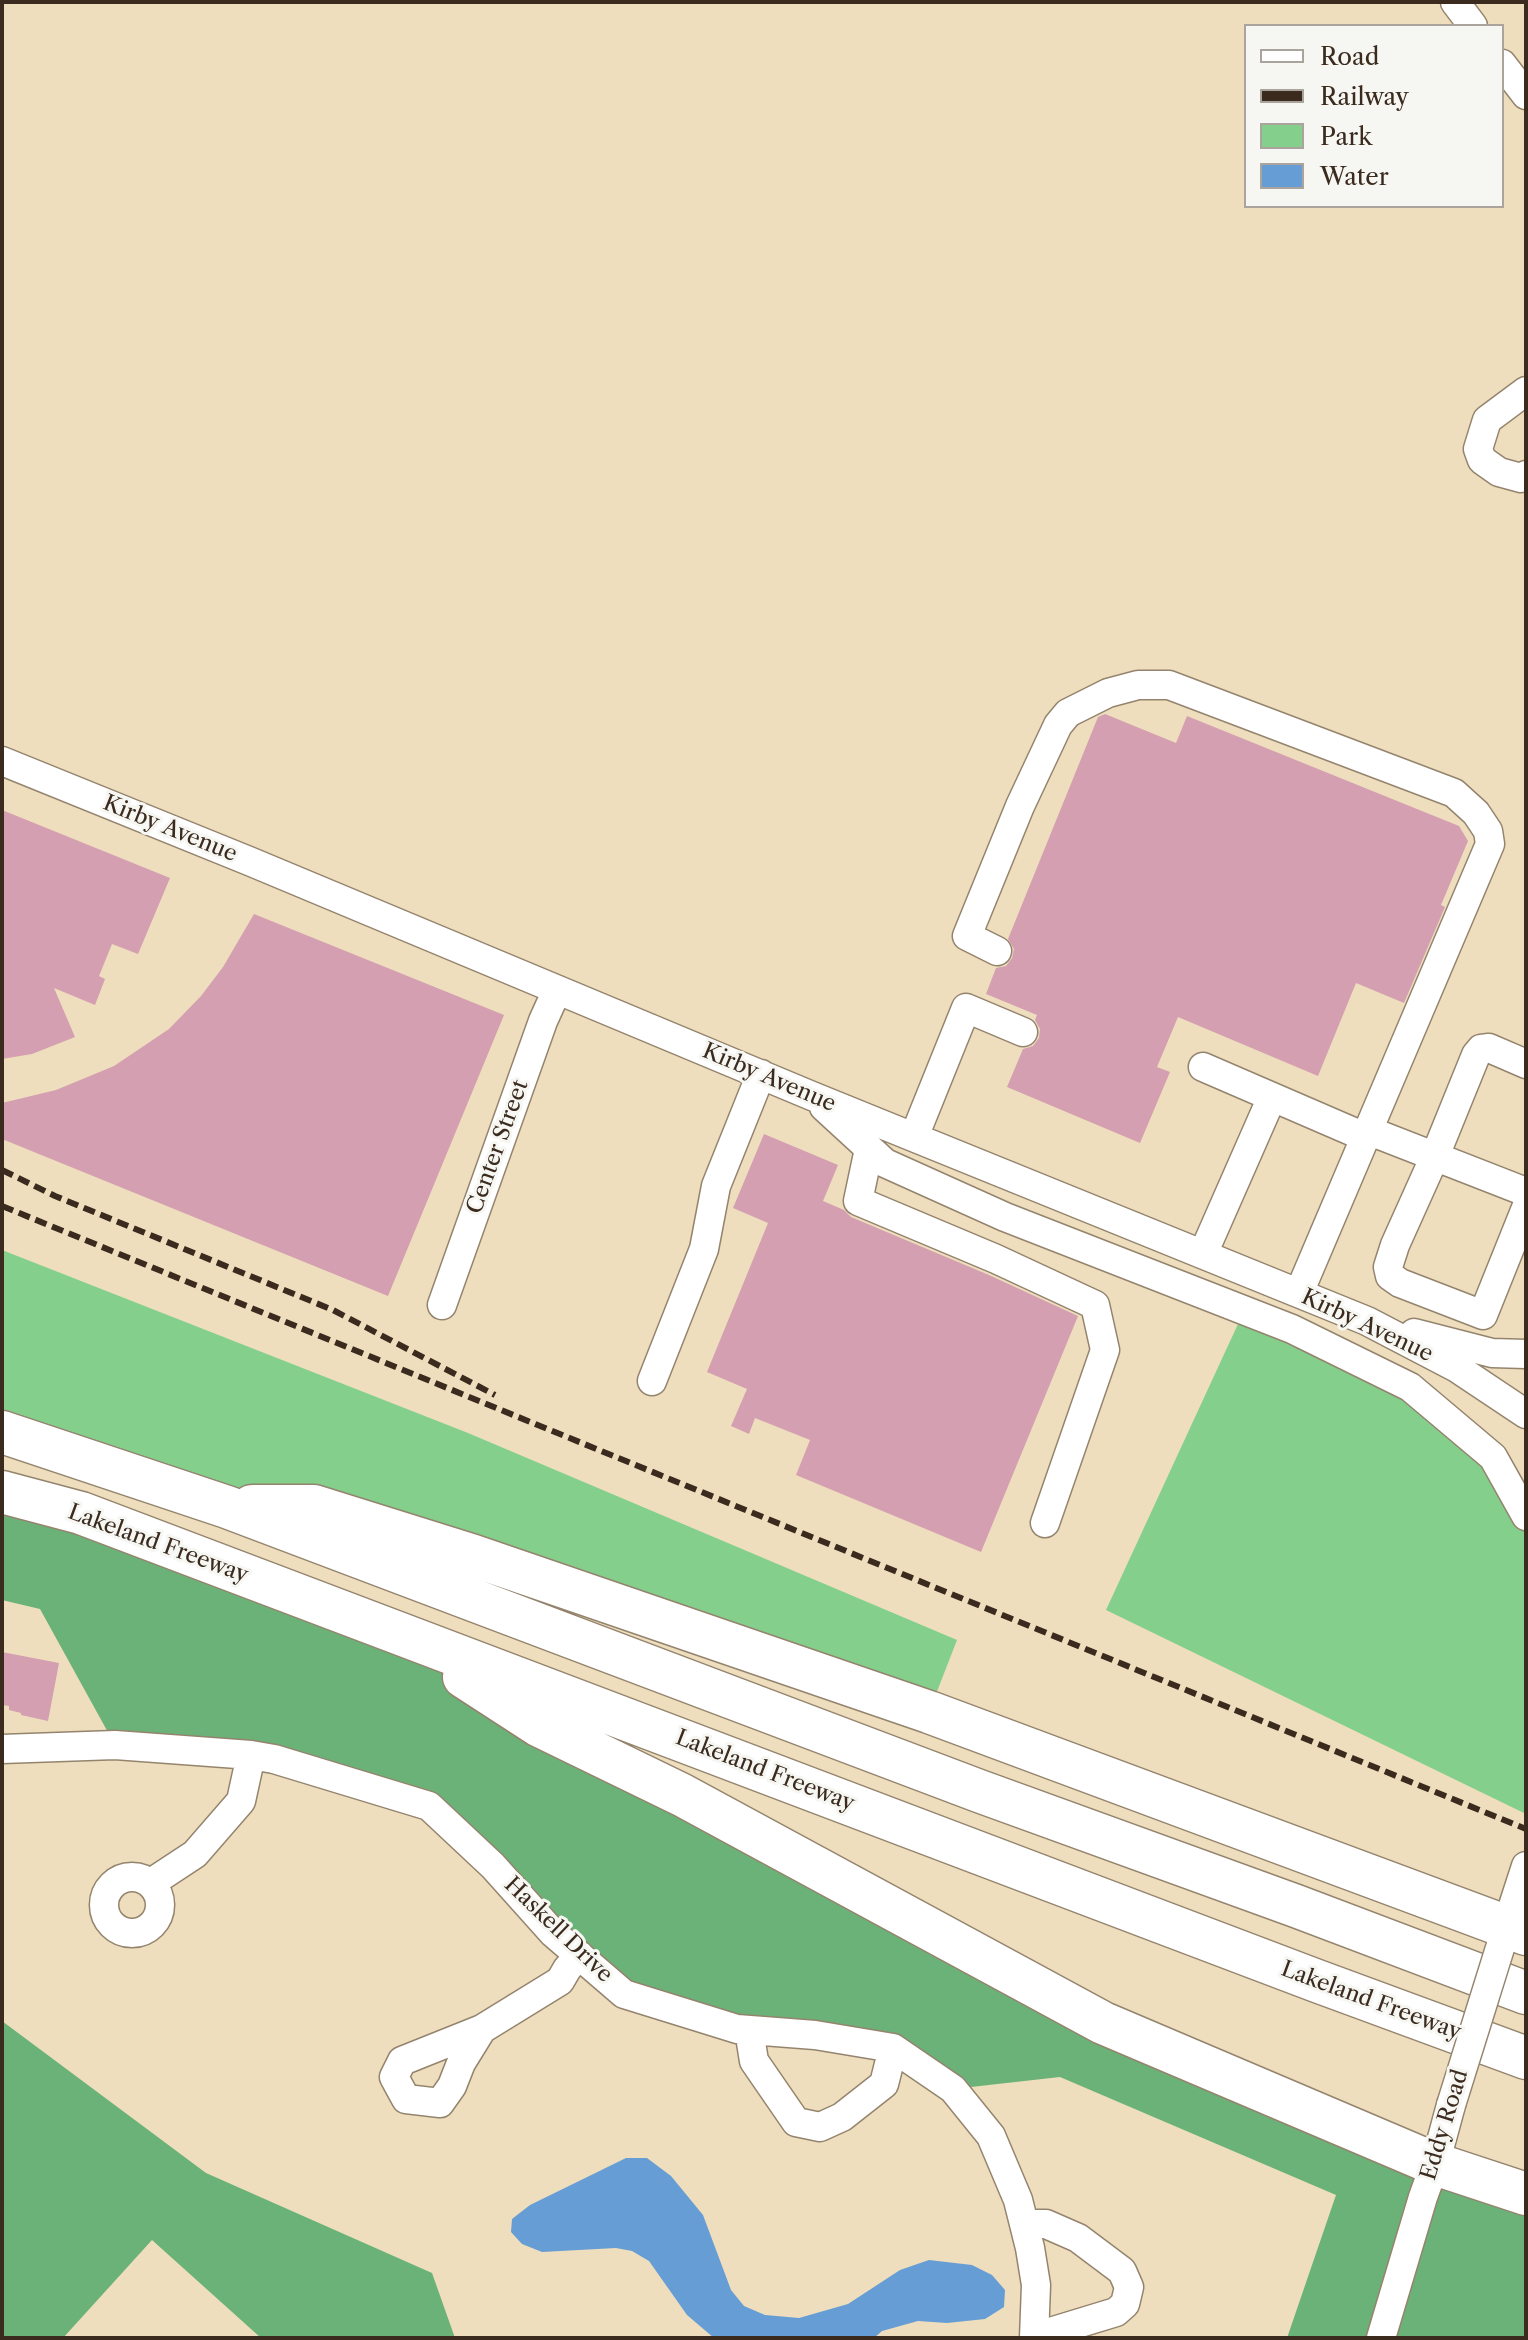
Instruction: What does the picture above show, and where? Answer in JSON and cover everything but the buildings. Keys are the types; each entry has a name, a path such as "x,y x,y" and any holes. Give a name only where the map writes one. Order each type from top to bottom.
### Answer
{"highway":[{"path":"2,1432 227,1507 949,1780 1526,1993"},
{"name":"Lakeland Freeway","path":"2,1492 81,1513 1526,2058"},
{"path":"227,1507 314,1506 474,1556 929,1712 1511,1936"},
{"path":"396,1633 538,1725 682,1795 1103,2023 1435,2164 1526,2194"}],"street":[{"path":"1455,2 1472,24"},
{"path":"1504,67 1526,95"},
{"path":"1526,391 1487,420 1478,449 1482,460 1499,472 1521,478 1526,475"},
{"path":"997,951 967,936 1020,806 1058,725 1068,713 1108,693 1138,685 1169,685 1454,793 1476,813 1488,831 1490,844 1299,1293"},
{"name":"Kirby Avenue","path":"2,761 812,1096 1367,1321 1457,1368 1526,1414"},
{"name":"Center Street","path":"442,1305 543,1021 557,990"},
{"path":"914,1137 966,1008 1023,1032"},
{"path":"1526,1064 1489,1048 1481,1049 1476,1055 1395,1245 1388,1267 1390,1276 1400,1283 1483,1315 1526,1208"},
{"path":"1203,1067 1272,1097 1526,1192"},
{"path":"652,1381 704,1249 716,1186 761,1074"},
{"path":"812,1096 885,1163 992,1211 1292,1329 1410,1387 1493,1457 1526,1516"},
{"path":"1203,1254 1272,1097"},
{"path":"869,1149 858,1201 1095,1305 1105,1350 1045,1523"},
{"path":"1367,1321 1492,1353 1526,1354"},
{"name":"Haskell Drive","path":"2,1749 115,1745 251,1755 274,1759 429,1806 493,1866 553,1933 624,1994 737,2029 815,2035 893,2048 953,2089 991,2136 1018,2200 1024,2224 1036,2285 1034,2338"},
{"path":"151,1883 195,1854 241,1801 251,1755"},
{"name":"Eddy Road","path":"1381,2338 1451,2105 1511,1936 1525,1870"},
{"path":"482,2029 560,1981 579,1955"},
{"path":"749,2030 754,2061 796,2122 820,2127 842,2117 884,2084 893,2048"},
{"path":"1024,2224 1046,2224 1078,2238 1122,2271 1129,2287 1125,2304 1116,2312 1034,2338"}],"green space":[{"path":"2,1250 468,1433 957,1640 929,1712 474,1556 227,1507 2,1432"},
{"path":"1244,1311 1410,1387 1493,1457 1526,1516 1526,1814 1106,1610"},
{"path":"2,1493 396,1633 1103,2023 1526,2194 1526,2338 1287,2338 1336,2195 1060,2077 953,2089 893,2048 624,1994 429,1806 274,1759 115,1745 40,1609 2,1600"},
{"path":"2,2021 206,2173 432,2273 455,2338 261,2338 152,2240 63,2338 2,2338"}],"water":[{"path":"626,2158 647,2158 671,2176 703,2215 731,2290 744,2306 765,2315 799,2318 848,2304 900,2270 929,2260 972,2265 992,2275 1005,2290 1004,2307 985,2319 947,2323 918,2321 882,2331 874,2338 714,2338 687,2315 649,2261 632,2251 616,2248 542,2252 522,2244 511,2232 512,2219 530,2205"}],"railway":[{"path":"2,1170 55,1196 333,1310 495,1395"},
{"path":"2,1206 1526,1829"}]}
